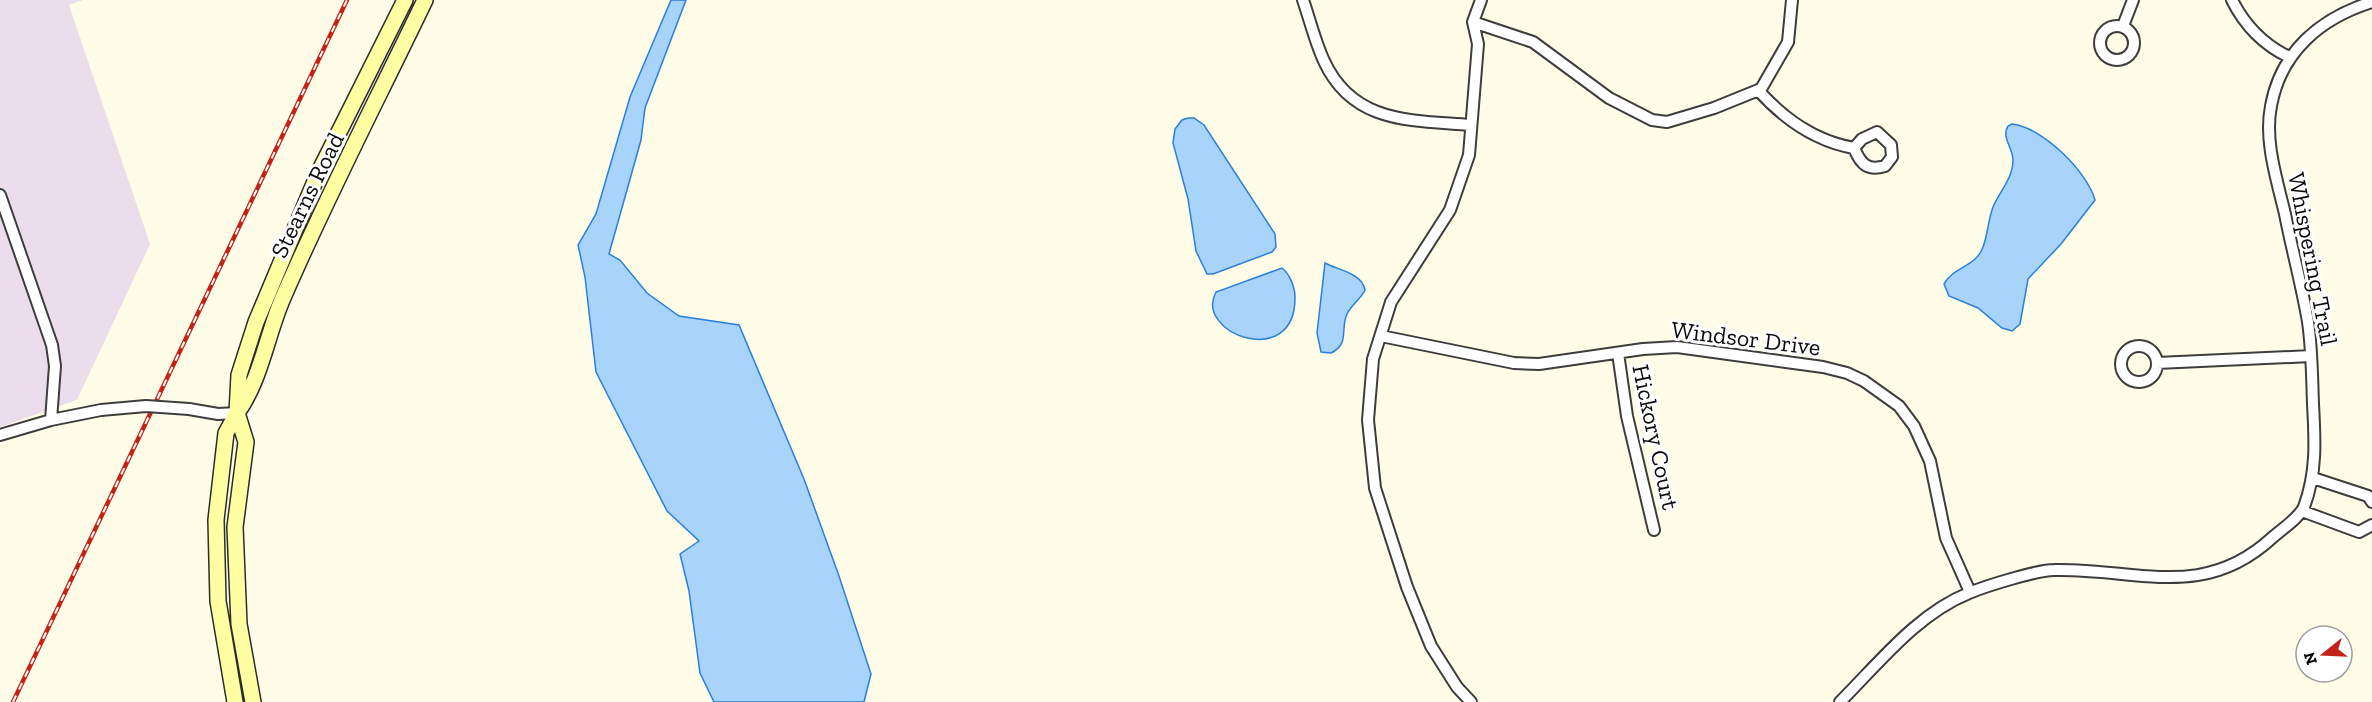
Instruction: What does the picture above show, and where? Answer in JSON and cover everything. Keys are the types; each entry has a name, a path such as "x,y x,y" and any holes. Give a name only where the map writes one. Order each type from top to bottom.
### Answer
{"main road":[{"name":"Stearns Road","path":"253,702 239,624 235,527 246,442 237,413 240,375 256,322 319,172 405,0"},
{"name":"Stearns Road","path":"235,702 218,601 216,520 226,433 252,393 281,302 318,220 425,0"}],"street":[{"path":"1303,0 1324,62 1340,87 1356,102 1380,115 1470,125"},
{"path":"1471,702 1457,687 1431,646 1407,587 1375,488 1368,420 1373,359 1391,302 1434,236 1456,195 1469,155 1478,44 1473,22 1482,0"},
{"path":"1473,22 1533,42 1610,98 1652,120 1667,122 1714,108 1758,90 1776,66 1788,42 1792,0"},
{"path":"2123,26 2133,0"},
{"path":"2232,0 2254,32 2269,47 2289,57"},
{"name":"Whispering Trail","path":"1840,702 1918,626 1944,606 1970,592 2051,569 2185,578 2211,574 2237,563 2262,548 2302,511 2313,478 2316,454 2311,356 2308,323 2272,158 2269,128 2271,106 2289,57 2306,38 2328,20 2372,2"},
{"path":"1758,90 1775,109 1797,126 1822,139 1854,148"},
{"path":"0,195 52,345 55,366 51,420"},
{"name":"Windsor Drive","path":"1381,336 1514,363 1539,364 1677,347 1823,367 1847,373 1879,390 1899,406 1923,443 1930,461 1944,532 1970,592"},
{"name":"Hickory Court","path":"1618,353 1627,416 1654,530"},
{"path":"2157,363 2311,356"},
{"path":"0,435 51,420 101,410 146,406 218,414 237,413"},
{"path":"2313,478 2368,496 2372,502"},
{"path":"2302,511 2359,532 2372,525"}],"shaded area":[{"path":"0,0 83,0 69,5 150,244 77,400 0,427"}],"water":[{"path":"671,0 686,0 645,108 641,140 609,254 620,260 647,293 679,316 739,325 804,479 839,576 871,674 864,702 714,702 700,673 689,591 680,554 699,541 667,511 596,372 585,277 578,245 596,214 630,97"},
{"path":"1194,118 1204,125 1275,234 1276,247 1272,252 1213,274 1207,274 1196,251 1188,199 1173,143 1175,129 1182,120"},
{"path":"2012,124 2036,133 2062,152 2083,176 2095,200 2061,244 2028,279 2020,324 2012,331 2002,328 1978,308 1949,296 1944,284 1948,278 1975,259 1983,247 1993,207 2009,179 2012,167 2013,160 2006,130"},
{"path":"1325,263 1354,276 1363,284 1365,290 1347,314 1341,345 1331,353 1321,352 1317,333"},
{"path":"1282,268 1291,281 1295,297 1291,320 1280,333 1264,339 1247,338 1231,332 1219,321 1213,307 1216,292"}],"railway":[{"path":"13,702 347,0"}]}
